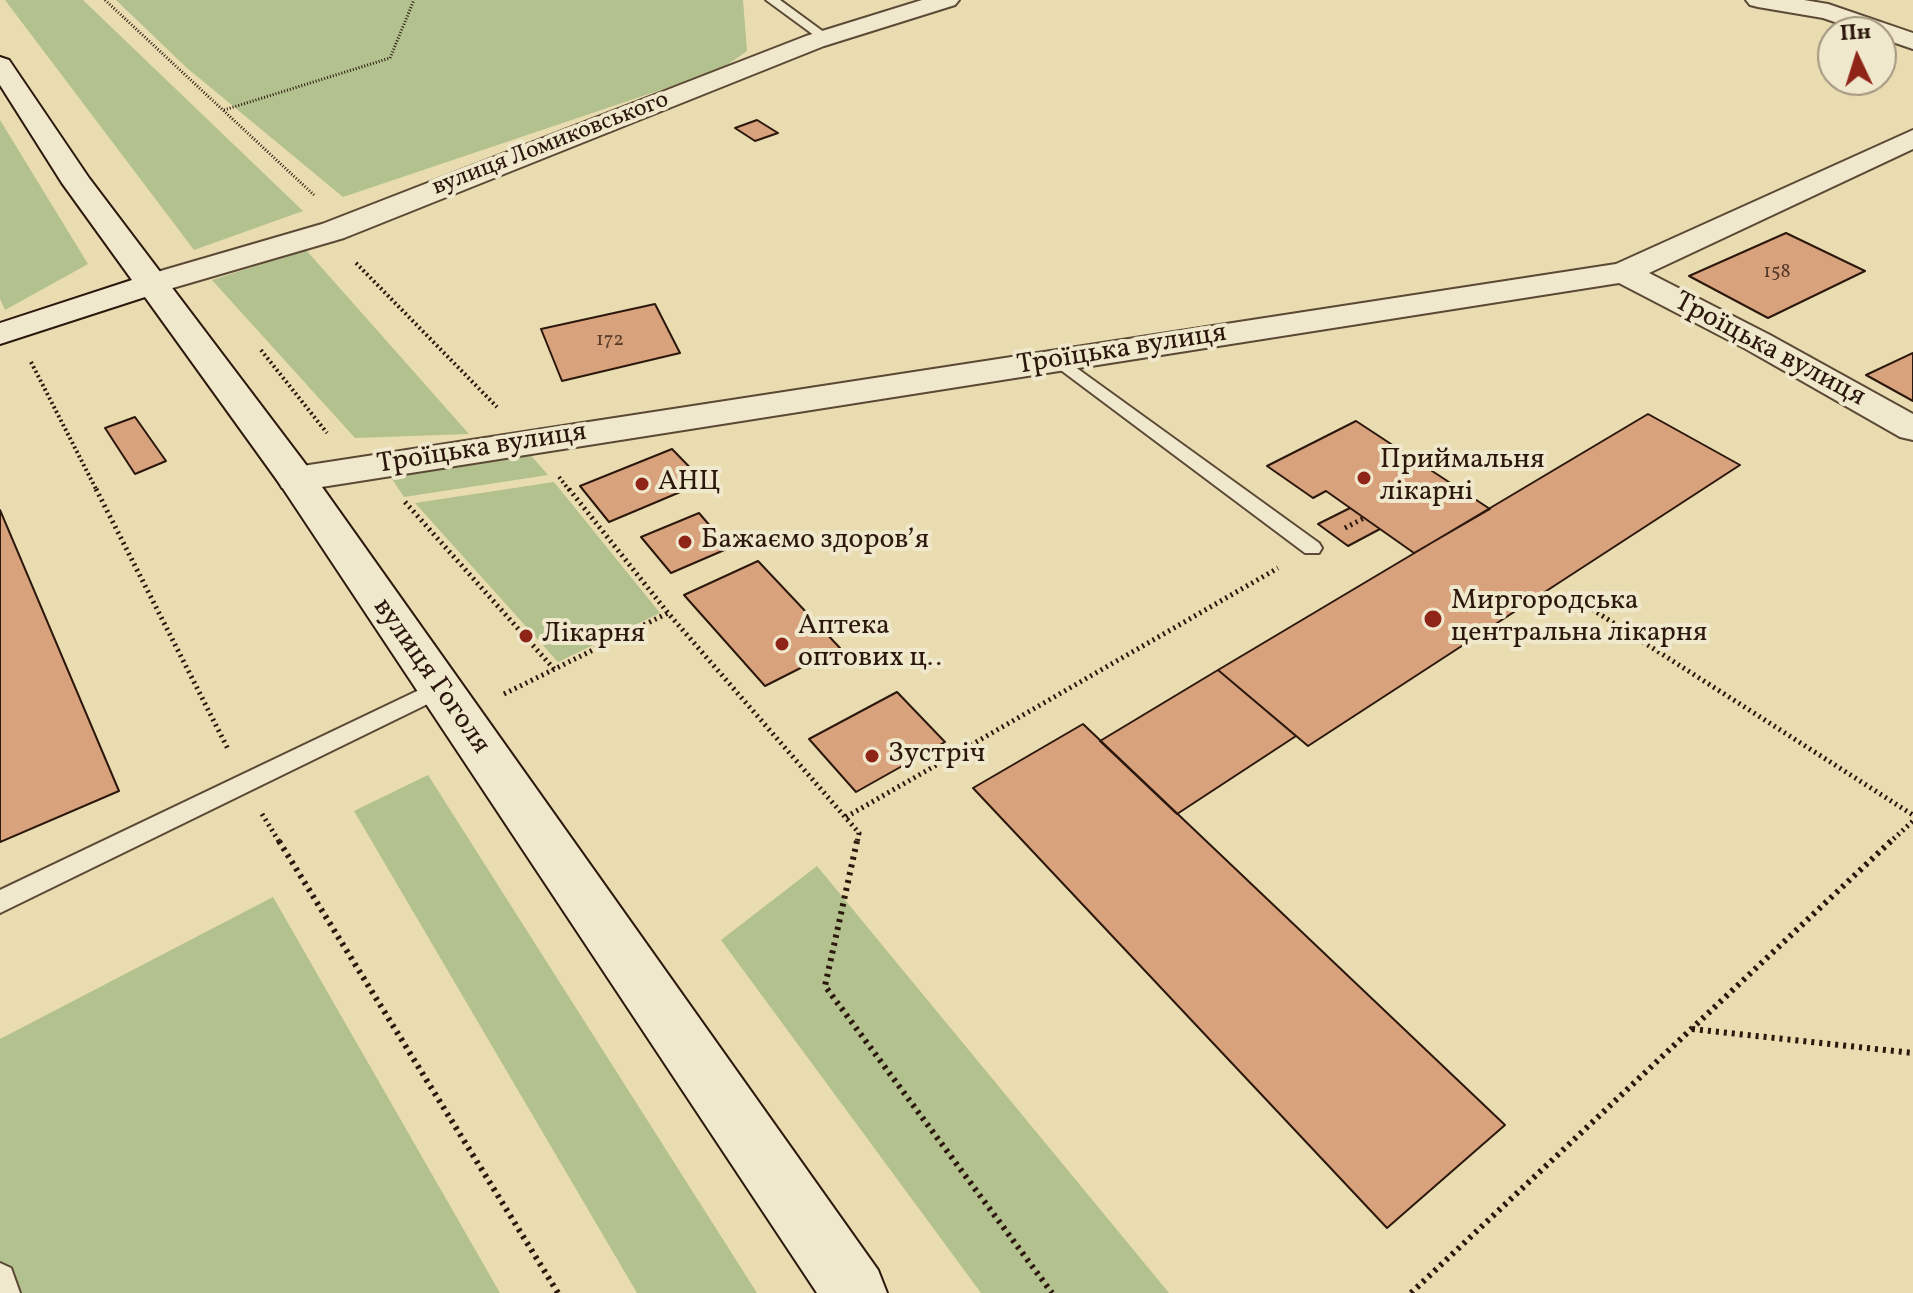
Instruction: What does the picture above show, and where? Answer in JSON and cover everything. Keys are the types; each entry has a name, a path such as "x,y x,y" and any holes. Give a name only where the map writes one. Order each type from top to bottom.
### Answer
{"street":[{"name":"вулиця Ломиковського","path":"7,332 152,284 333,231 826,38 947,0"},
{"path":"1758,0 1828,11 1913,41"},
{"name":"вулиця Гоголя","path":"0,65 77,183 296,479 855,1293"},
{"path":"1624,273 1913,138"},
{"name":"Троїцька вулиця","path":"296,479 1624,273 1758,342 1913,429"}],"lane":[{"path":"775,2 793,0"},
{"path":"775,2 826,38"},
{"path":"1060,361 1312,548"},
{"path":"0,902 438,689"},
{"path":"0,1279 4,1293"}],"path":[{"path":"105,0 325,205 338,244 531,442 668,613 859,833 825,986 1052,1293"},
{"path":"223,111 390,58 414,0"},
{"path":"7,332 263,816 558,1293"},
{"path":"405,501 554,669"},
{"path":"846,817 1364,518"},
{"path":"1411,1293 1913,818 1587,606"},
{"path":"1691,1029 1913,1053"}],"green space":[{"path":"5,0 83,0 303,211 194,250"},
{"path":"116,0 743,0 747,51 720,70 343,197 187,68"},
{"path":"0,120 88,264 5,310 0,299"},
{"path":"306,250 469,434 355,438 212,280"},
{"path":"527,451 548,475 404,497 388,473"},
{"path":"554,482 660,613 558,662 415,503"},
{"path":"428,775 757,1293 637,1293 354,811"},
{"path":"817,866 1169,1293 981,1293 721,940"},
{"path":"273,897 500,1293 0,1293 0,1039"}],"building":[{"path":"757,120 778,133 755,141 735,128"},
{"path":"1786,233 1865,271 1768,318 1689,276"},
{"path":"655,304 680,353 562,381 541,329"},
{"path":"1913,353 1913,401 1866,375"},
{"path":"1648,414 1740,465 1308,746 1218,670"},
{"path":"135,417 166,461 135,474 105,428"},
{"name":"Приймальня лікарні","path":"1356,421 1490,509 1414,553 1326,491 1313,498 1267,466"},
{"name":"АНЦ","path":"672,449 704,482 609,522 580,486"},
{"path":"1350,508 1380,529 1348,546 1318,524"},
{"path":"0,510 119,791 0,842"},
{"name":"Бажаємо здоровʼя","path":"699,513 729,548 671,573 641,537"},
{"path":"758,561 840,648 765,686 684,595"},
{"path":"1218,670 1296,736 1177,814 1100,741"},
{"name":"Зустріч","path":"897,692 945,742 856,792 809,739"},
{"path":"1083,724 1505,1125 1387,1228 973,788"}],"place":[{"name":"Приймальня лікарні","path":"1364,478"},
{"name":"АНЦ","path":"642,484"},
{"name":"Бажаємо здоровʼя","path":"685,542"},
{"name":"Миргородська центральна лікарня","path":"1433,619"},
{"name":"Лікарня","path":"526,636"},
{"name":"Аптека оптових ц‥","path":"782,644"},
{"name":"Зустріч","path":"872,756"}]}
